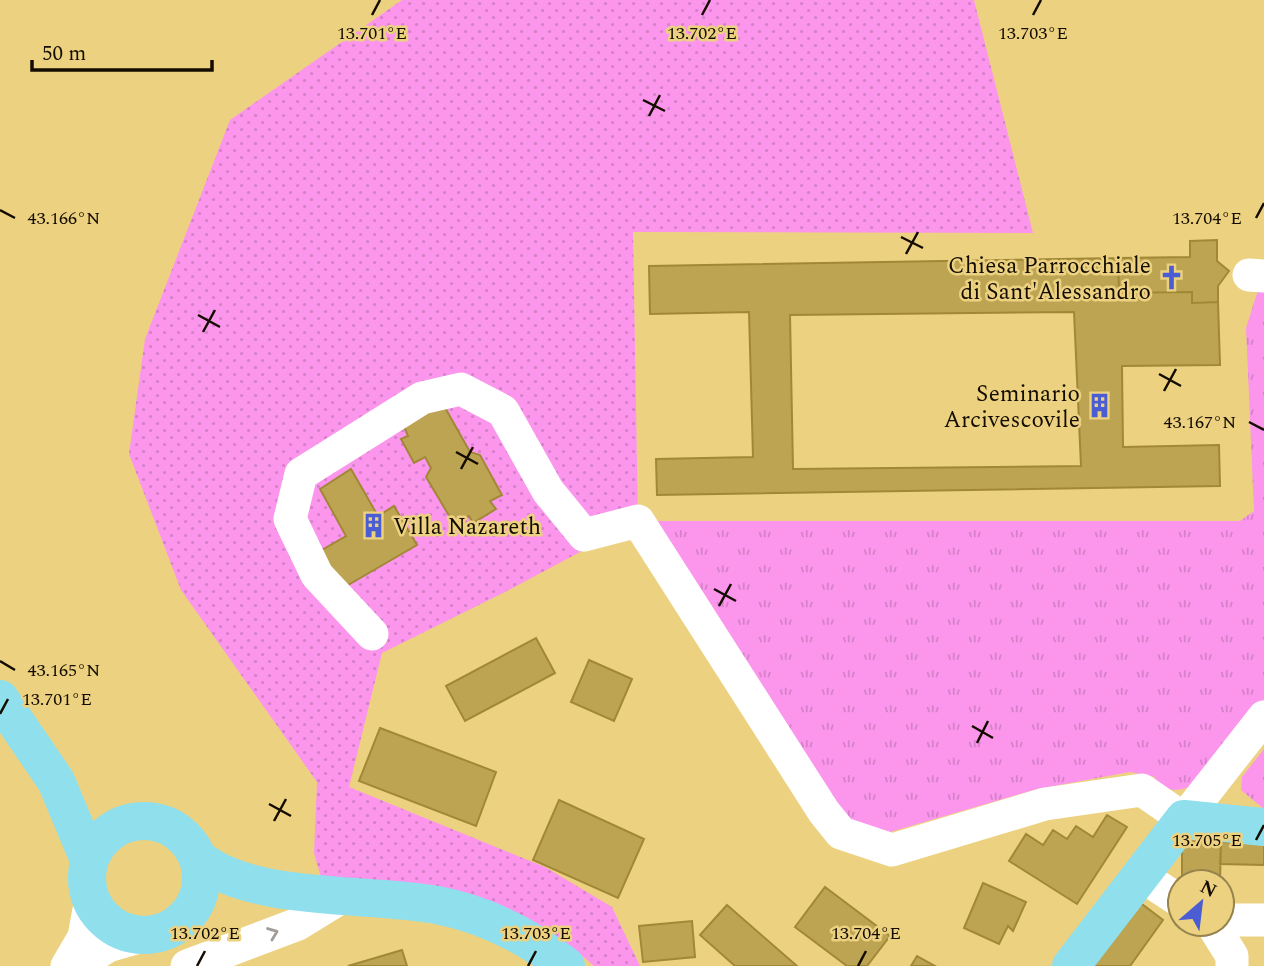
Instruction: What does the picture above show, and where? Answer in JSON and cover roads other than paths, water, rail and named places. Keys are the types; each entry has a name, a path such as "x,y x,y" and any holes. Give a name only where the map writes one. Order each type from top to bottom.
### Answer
{"main road":[{"path":"0,699 56,781 89,860 87,886 90,899 111,926 143,936 162,932 180,923 193,908 217,897 259,886"},
{"path":"56,781 96,815 122,825"},
{"path":"1071,966 1184,819 1264,827"},
{"path":"89,860 108,833 122,825 147,822 172,828 183,836 198,858 223,874 259,886 436,905 491,920 566,966"},
{"path":"193,908 201,875 198,858"}],"street":[{"path":"372,634 317,575 290,519 301,474 422,398 461,389 503,411 548,491 584,534 638,521 824,812 841,833 892,850 1045,804 1142,790 1184,819 1264,717"},
{"path":"1140,875 1166,892"},
{"path":"187,966 298,924 345,895"},
{"path":"67,966 85,937 90,899"},
{"path":"1236,920 1264,920"},
{"path":"76,966 108,946 143,936"},
{"path":"1221,938 1232,956 1232,966"}],"place":[{"name":"Chiesa Parrocchiale di Sant'Alessandro","path":"1171,278"},
{"name":"Seminario Arcivescovile","path":"1100,406"},
{"name":"Villa Nazareth","path":"373,526"}]}
